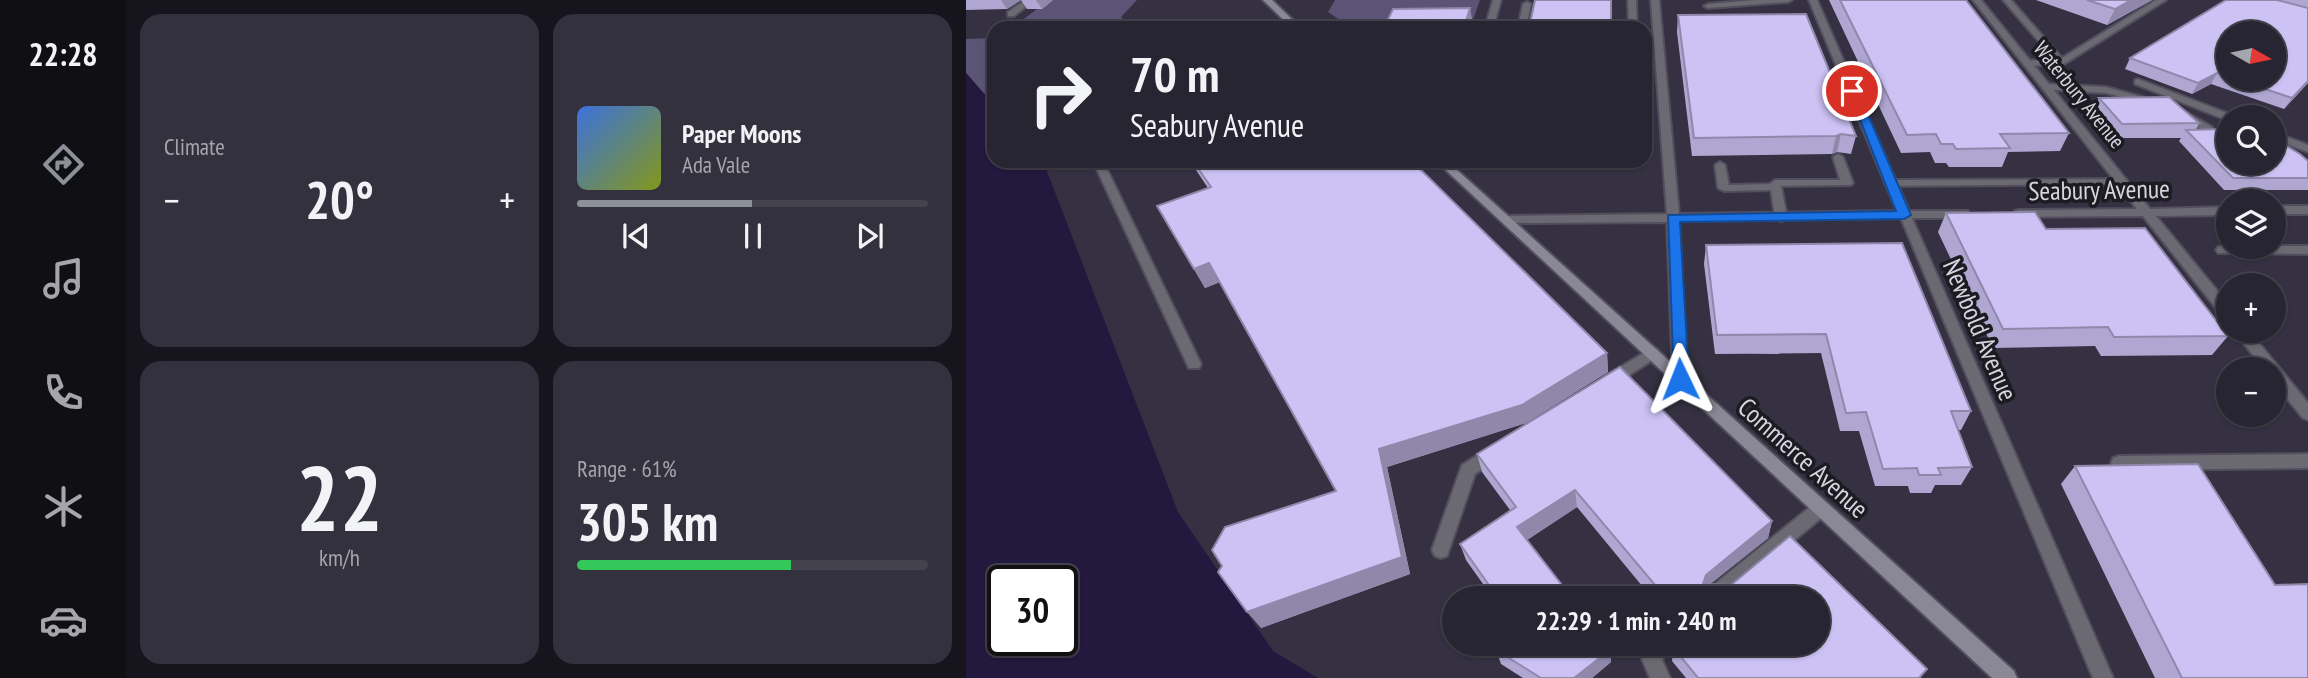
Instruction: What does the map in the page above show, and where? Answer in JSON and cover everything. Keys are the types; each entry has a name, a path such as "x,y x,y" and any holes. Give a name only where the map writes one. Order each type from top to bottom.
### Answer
{"main road":[{"path":"1267,0 1290,21"},
{"name":"Commerce Avenue","path":"1452,168 2007,678"}],"street":[{"path":"1011,14 1030,0"},
{"path":"1491,21 1497,0"},
{"path":"1632,0 1633,21"},
{"path":"1655,0 1673,218 1680,379"},
{"path":"1708,6 1788,0"},
{"name":"Newbold Avenue","path":"1813,0 2103,678"},
{"name":"Waterbury Avenue","path":"1976,0 2216,299"},
{"path":"2027,63 2061,62 2162,0"},
{"path":"2009,3 2061,62"},
{"path":"1523,21 1527,4"},
{"path":"2138,82 2216,112"},
{"path":"2046,87 2085,87 2134,96 2178,111 2208,129"},
{"path":"2286,140 2308,149"},
{"path":"1781,216 1775,183 1847,183 1838,157"},
{"path":"1720,165 1724,187 1775,187"},
{"path":"1101,168 1194,364"},
{"path":"1891,183 2122,182"},
{"path":"2286,210 2308,210"},
{"name":"Seabury Avenue","path":"2007,214 2216,211"},
{"path":"1508,220 1981,214"},
{"path":"2286,250 2308,250"},
{"path":"2251,343 2262,357"},
{"path":"1590,394 1652,353"},
{"path":"2286,386 2308,414"},
{"path":"1441,550 1468,470 1480,459 1511,443"},
{"path":"2119,463 2308,461"},
{"path":"1727,586 1821,508"},
{"path":"1654,656 1652,659 1660,678"}],"shaded area":[{"path":"1049,0 1137,0 1121,17 1125,21 1021,21"},
{"path":"1335,0 1480,0 1473,20 1341,21 1328,12"},
{"path":"987,38 987,97 966,73 966,39"},
{"path":"966,73 987,97 987,168 1046,168 1178,512 1273,651 1318,678 966,678"}],"building":[{"path":"1535,0 1611,0 1611,21 1530,21"},
{"path":"1840,0 1966,0 2069,133 2000,134 2010,148 1956,149 1953,144 1941,144 1936,134 1907,135"},
{"path":"2087,0 2131,0 2115,9"},
{"path":"2226,0 2277,0 2308,8 2308,81 2292,98 2271,91 2286,91 2286,21 2216,21 2216,74 2198,83 2130,58"},
{"path":"1470,8 1466,21 1387,21 1393,9"},
{"path":"1806,14 1856,136 1841,134 1694,138 1678,15"},
{"path":"2169,97 2199,123 2122,124 2099,98"},
{"path":"2216,129 2216,161 2186,130"},
{"path":"2286,146 2308,161 2308,178 2233,178 2230,175 2286,175"},
{"path":"1198,168 1419,168 1607,353 1522,405 1379,449 1402,557 1247,612 1218,572 1222,566 1212,550 1225,527 1336,491 1209,263 1194,269 1157,206 1211,187"},
{"path":"2035,212 2046,229 2145,228 2216,320 2216,336 2114,337 2108,327 2003,329 1946,213"},
{"path":"1902,243 1971,411 1951,411 1972,467 1938,468 1941,475 1919,475 1917,468 1883,469 1866,412 1846,413 1826,334 1717,335 1706,245"},
{"path":"1620,367 1772,521 1706,575 1703,584 1731,585 1790,536 1927,669 1919,678 1698,678 1680,656 1830,656 1830,586 1656,586 1575,490 1517,527 1563,586 1490,586 1460,544 1516,507 1477,454"},
{"path":"2198,464 2275,585 2308,584 2308,678 2182,678 2075,466"},
{"path":"1506,656 1602,656 1574,678 1541,678"}],"route":[{"path":"1680,379 1673,218 1904,215 1852,91"}]}
